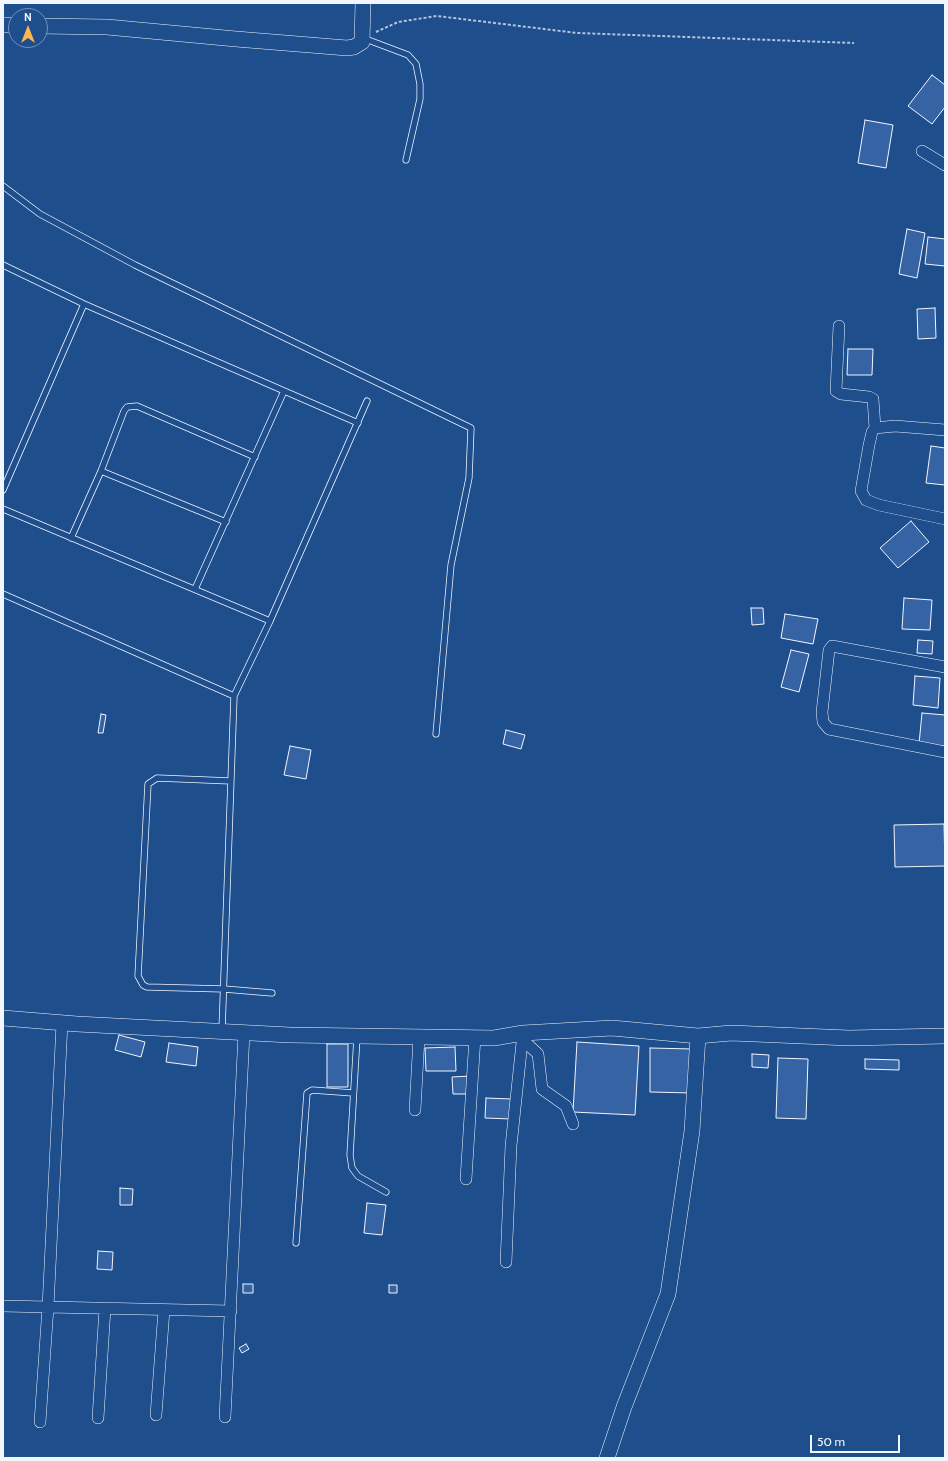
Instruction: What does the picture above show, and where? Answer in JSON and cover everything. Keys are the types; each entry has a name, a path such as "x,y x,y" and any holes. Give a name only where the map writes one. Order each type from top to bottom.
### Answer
{"street":[{"path":"48,26 107,27 236,40 347,48 359,45 362,42 363,3"},
{"path":"922,151 945,165"},
{"path":"839,326 836,391 841,394 869,397 873,399 875,428 872,432 864,472 861,490 863,496 866,500 879,505 945,519"},
{"path":"875,428 895,426 945,430"},
{"path":"945,667 831,646 829,650 822,719 829,729 945,752"},
{"path":"3,1018 62,1023 222,1032 357,1036 494,1038 612,1028 698,1036 731,1033 850,1038 945,1036"},
{"path":"40,1422 48,1307 62,1023"},
{"path":"225,1417 244,1033"},
{"path":"522,1036 538,1054 542,1089 566,1106 573,1124"},
{"path":"506,1262 511,1146 522,1036"},
{"path":"607,1458 624,1407 668,1294 692,1130 698,1036"},
{"path":"415,1110 419,1037"},
{"path":"466,1179 474,1037"},
{"path":"3,1306 230,1312"},
{"path":"98,1418 105,1308"},
{"path":"156,1415 164,1310"}],"lane":[{"path":"362,38 408,55 416,64 420,84 420,99 406,160"},
{"path":"3,186 40,214 135,265 471,428 469,478 451,565 436,734"},
{"path":"3,265 84,304 358,423"},
{"path":"3,490 84,304"},
{"path":"195,589 284,391"},
{"path":"222,1032 234,696 270,621 367,401"},
{"path":"71,538 101,471 124,411 132,406 137,406 255,457"},
{"path":"101,471 226,522"},
{"path":"3,509 270,621"},
{"path":"3,594 234,696"},
{"path":"231,780 157,778 148,784 138,976 142,985 147,987 224,989 272,993"},
{"path":"357,1036 350,1156 352,1168 358,1176 386,1192"},
{"path":"296,1243 307,1092 312,1090 353,1093"}],"path":[{"path":"362,38 398,22 437,16 577,33 854,43"}],"building":[{"path":"932,75 945,85 945,107 932,124 908,106"},
{"path":"865,120 893,125 886,168 858,163"},
{"path":"907,229 925,233 917,278 899,274"},
{"path":"928,237 945,239 945,266 925,264"},
{"path":"935,308 936,338 918,339 917,309"},
{"path":"848,349 873,349 872,375 847,375"},
{"path":"931,446 945,448 945,485 926,483"},
{"path":"911,521 929,542 898,568 880,548"},
{"path":"904,598 932,600 930,630 902,629"},
{"path":"751,608 763,608 764,624 752,625"},
{"path":"785,614 818,619 813,644 781,638"},
{"path":"918,640 933,641 932,654 917,653"},
{"path":"791,650 809,654 799,692 781,687"},
{"path":"915,676 940,678 938,708 913,705"},
{"path":"922,713 945,715 945,746 919,744"},
{"path":"101,714 106,715 103,733 98,733"},
{"path":"506,730 525,735 521,749 503,744"},
{"path":"290,746 311,750 306,779 284,775"},
{"path":"944,824 945,866 895,867 894,825"},
{"path":"119,1035 145,1042 141,1057 115,1050"},
{"path":"577,1042 639,1046 635,1115 573,1112"},
{"path":"169,1043 198,1047 196,1066 166,1062"},
{"path":"327,1044 348,1044 348,1087 327,1087"},
{"path":"455,1047 456,1071 426,1071 425,1048"},
{"path":"650,1048 693,1049 692,1093 650,1092"},
{"path":"752,1054 769,1055 768,1068 752,1067"},
{"path":"778,1058 808,1059 806,1119 776,1118"},
{"path":"865,1059 899,1060 899,1070 865,1069"},
{"path":"470,1076 470,1094 453,1094 452,1077"},
{"path":"486,1098 512,1099 511,1119 485,1118"},
{"path":"120,1188 133,1189 132,1205 120,1205"},
{"path":"367,1203 386,1205 382,1235 364,1233"},
{"path":"98,1251 113,1252 112,1270 97,1269"},
{"path":"243,1284 253,1284 253,1293 243,1293"},
{"path":"389,1285 397,1285 397,1293 389,1293"},
{"path":"246,1344 249,1349 242,1353 239,1348"}]}
